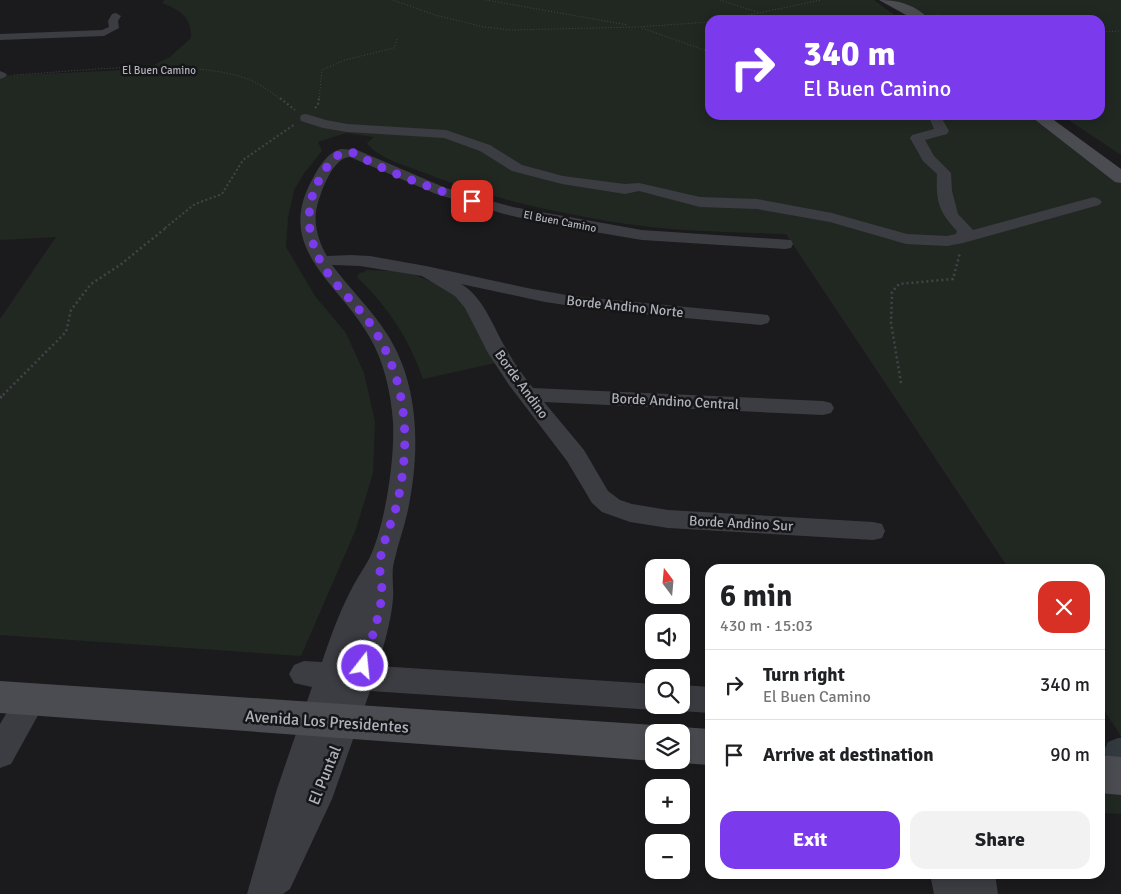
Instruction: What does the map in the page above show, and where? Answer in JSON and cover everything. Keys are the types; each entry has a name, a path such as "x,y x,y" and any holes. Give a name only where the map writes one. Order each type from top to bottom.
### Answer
{"street":[{"path":"885,0 924,15"},
{"path":"0,37 104,32 114,28 113,21 116,16"},
{"path":"306,118 323,124 367,130 446,134 485,148 517,168 562,180 625,189 639,187 700,202 757,204 832,218 906,239 946,241 963,238 1094,202"},
{"path":"936,120 942,131 917,138 928,158 944,173 944,191 950,215 964,230 963,238"},
{"path":"1045,120 1121,178"},
{"name":"El Puntal","path":"266,894 304,824 331,722 332,676 379,607 382,593 380,563 400,486 405,438 403,408 392,367 378,335 357,305 325,269 310,232 311,200 320,180 330,164 338,156 346,152 346,142 367,130"},
{"name":"El Buen Camino","path":"346,152 358,155 429,187 532,216 642,235 785,244"},
{"name":"Borde Andino Norte","path":"325,269 397,266 543,296 589,303 761,319"},
{"name":"Borde Andino","path":"426,271 446,282 466,297 473,306 498,353 526,394 576,456 596,492 611,506"},
{"path":"466,297 475,288 490,285"},
{"name":"Borde Andino Central","path":"526,394 823,408"},
{"name":"Borde Andino Sur","path":"611,506 630,513 661,519 873,531"},
{"path":"332,676 645,696"},
{"path":"0,752 16,698"},
{"name":"Avenida Los Presidentes","path":"16,698 645,743"},
{"path":"690,699 705,700"},
{"path":"690,746 705,747"},
{"path":"1105,774 1121,776"},
{"path":"948,879 952,894"},
{"path":"978,879 980,894"}],"path":[{"path":"393,0 435,15 484,27 544,30 705,22"},
{"path":"486,0 663,32 681,42 705,50"},
{"path":"720,0 761,13"},
{"path":"750,15 821,0"},
{"path":"1105,32 1121,31"},
{"path":"0,398 66,332 71,310 91,284 120,266 195,204 222,194 243,160 272,138 306,118 318,105 322,70 345,60 394,48 397,39"},
{"name":"El Buen Camino","path":"0,75 141,69 209,71 230,74 265,86 285,104 306,118"},
{"path":"901,383 891,323 892,292 899,284 953,279 963,238"}],"shaded area":[{"path":"165,0 874,0 894,15 705,15 705,120 1036,120 1121,183 1121,736 1105,712 1105,564 1006,564 786,234 672,229 634,225 524,204 470,189 397,163 371,148 367,143 374,137 346,133 318,142 322,151 305,172 294,190 288,218 286,247 315,296 346,333 364,373 375,422 373,473 356,529 301,656 0,635 0,319 56,237 0,240 0,76 146,69 170,57 191,38 191,31 184,15 162,3"},
{"path":"887,0 1121,0 1121,155 1068,120 1105,120 1105,15 910,15"},
{"path":"365,270 393,271 415,275 444,287 462,301 495,363 423,379 411,350 396,324 388,312 357,277 359,273 365,272"},
{"path":"1105,789 1121,791 1121,814 1105,813"}],"route":[{"path":"363,666 382,593 380,563 397,504 400,486 405,438 403,408 392,367 378,335 357,305 334,282 318,255 310,232 311,200 330,164 338,156 346,152 358,155 429,187 472,201"}]}
